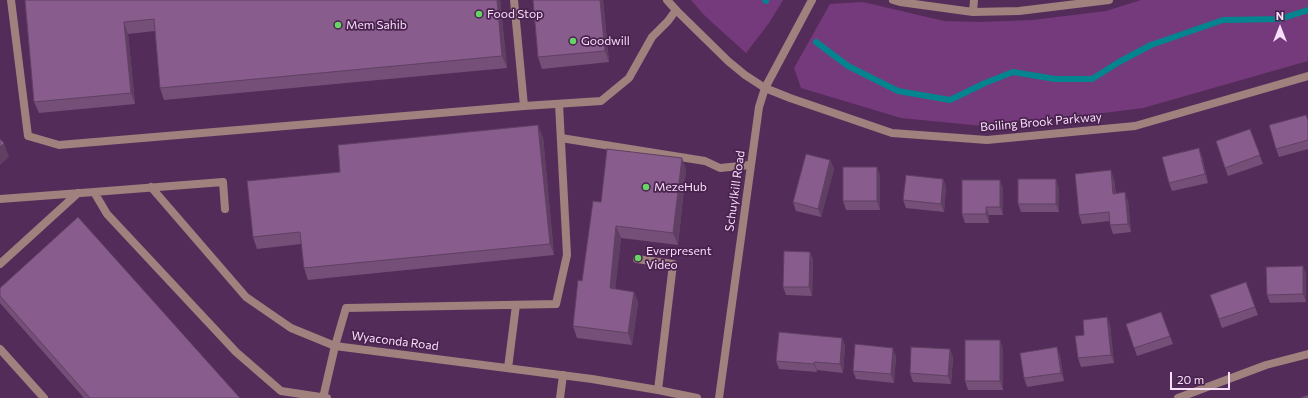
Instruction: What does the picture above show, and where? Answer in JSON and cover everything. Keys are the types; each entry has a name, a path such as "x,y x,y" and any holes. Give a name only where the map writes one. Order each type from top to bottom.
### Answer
{"street":[{"path":"11,0 28,136 59,145 524,106 601,101 629,78 652,37 668,21 676,10"},
{"path":"514,0 524,106"},
{"name":"Boiling Brook Parkway","path":"667,0 728,61 745,75 765,88 892,133 987,140 1135,126 1308,76"},
{"name":"Schuylkill Road","path":"719,398 757,116 765,88 812,0"},
{"path":"893,0 973,12 1018,11 1109,0"},
{"path":"973,12 974,0"},
{"path":"94,192 107,214 236,352 281,391 325,398 335,346 346,308 556,304 568,255 559,104"},
{"path":"561,138 705,161 720,168 750,165"},
{"path":"0,199 223,182 225,209"},
{"name":"Wyaconda Road","path":"151,187 246,298 291,328 335,346 563,375 658,390 697,398"},
{"path":"0,264 78,193"},
{"path":"637,259 673,264 658,390"},
{"path":"508,368 516,305"},
{"path":"0,349 44,398"},
{"path":"1178,398 1266,365 1308,354"},
{"path":"560,398 563,375"}],"shaded area":[{"path":"691,0 783,0 769,23 746,53 704,15"},
{"path":"1141,0 1308,0 1308,61 1143,108 993,127 901,118 801,88 794,68 830,4 863,2 944,21 980,22 1032,20 1106,11"}],"building":[{"path":"25,0 497,0 502,56 160,88 154,19 124,22 131,93 34,102"},
{"name":"Goodwill","path":"533,0 600,0 605,51 538,57"},
{"path":"1306,115 1308,121 1308,140 1276,149 1269,125"},
{"path":"538,125 550,244 304,268 300,232 253,237 247,181 340,172 338,145"},
{"path":"1250,129 1260,155 1225,168 1216,141"},
{"path":"0,139 4,143 0,147"},
{"path":"1199,148 1205,174 1169,183 1162,157"},
{"path":"607,149 682,158 673,233 616,226 610,288 634,292 628,333 573,326 578,280 582,281 593,201 601,202"},
{"path":"806,154 830,160 818,209 793,202"},
{"path":"843,167 877,167 877,201 843,201"},
{"path":"1111,170 1113,194 1125,192 1128,224 1110,225 1109,212 1079,215 1075,174"},
{"path":"906,175 943,179 941,204 903,200"},
{"path":"1018,179 1056,179 1056,204 1018,204"},
{"path":"962,180 1000,180 1000,207 986,207 986,214 962,214"},
{"path":"78,217 240,398 90,398 0,296 0,288"},
{"path":"784,251 810,252 809,287 783,287"},
{"path":"1303,266 1303,294 1267,295 1266,267"},
{"path":"1246,282 1255,307 1219,319 1210,295"},
{"path":"1161,312 1170,336 1134,348 1126,324"},
{"path":"1107,317 1111,355 1078,358 1075,336 1084,335 1083,320"},
{"path":"779,332 842,338 840,364 814,362 814,364 776,361"},
{"path":"965,340 1000,340 1000,381 965,381"},
{"path":"855,344 893,348 891,374 853,371"},
{"path":"911,347 950,349 948,376 910,373"},
{"path":"1057,347 1061,373 1024,378 1020,353"},
{"path":"1308,395 1308,398 1300,398"}],"waterway":[{"path":"816,42 848,66 898,91 950,100 985,83 1013,72 1055,79 1092,79 1119,62 1151,45 1223,20 1280,19 1308,10"}],"place":[{"name":"Food Stop","path":"479,14"},
{"name":"Mem Sahib","path":"338,25"},
{"name":"Goodwill","path":"573,41"},
{"name":"MezeHub","path":"646,187"},
{"name":"Everpresent Video","path":"638,258"}]}
